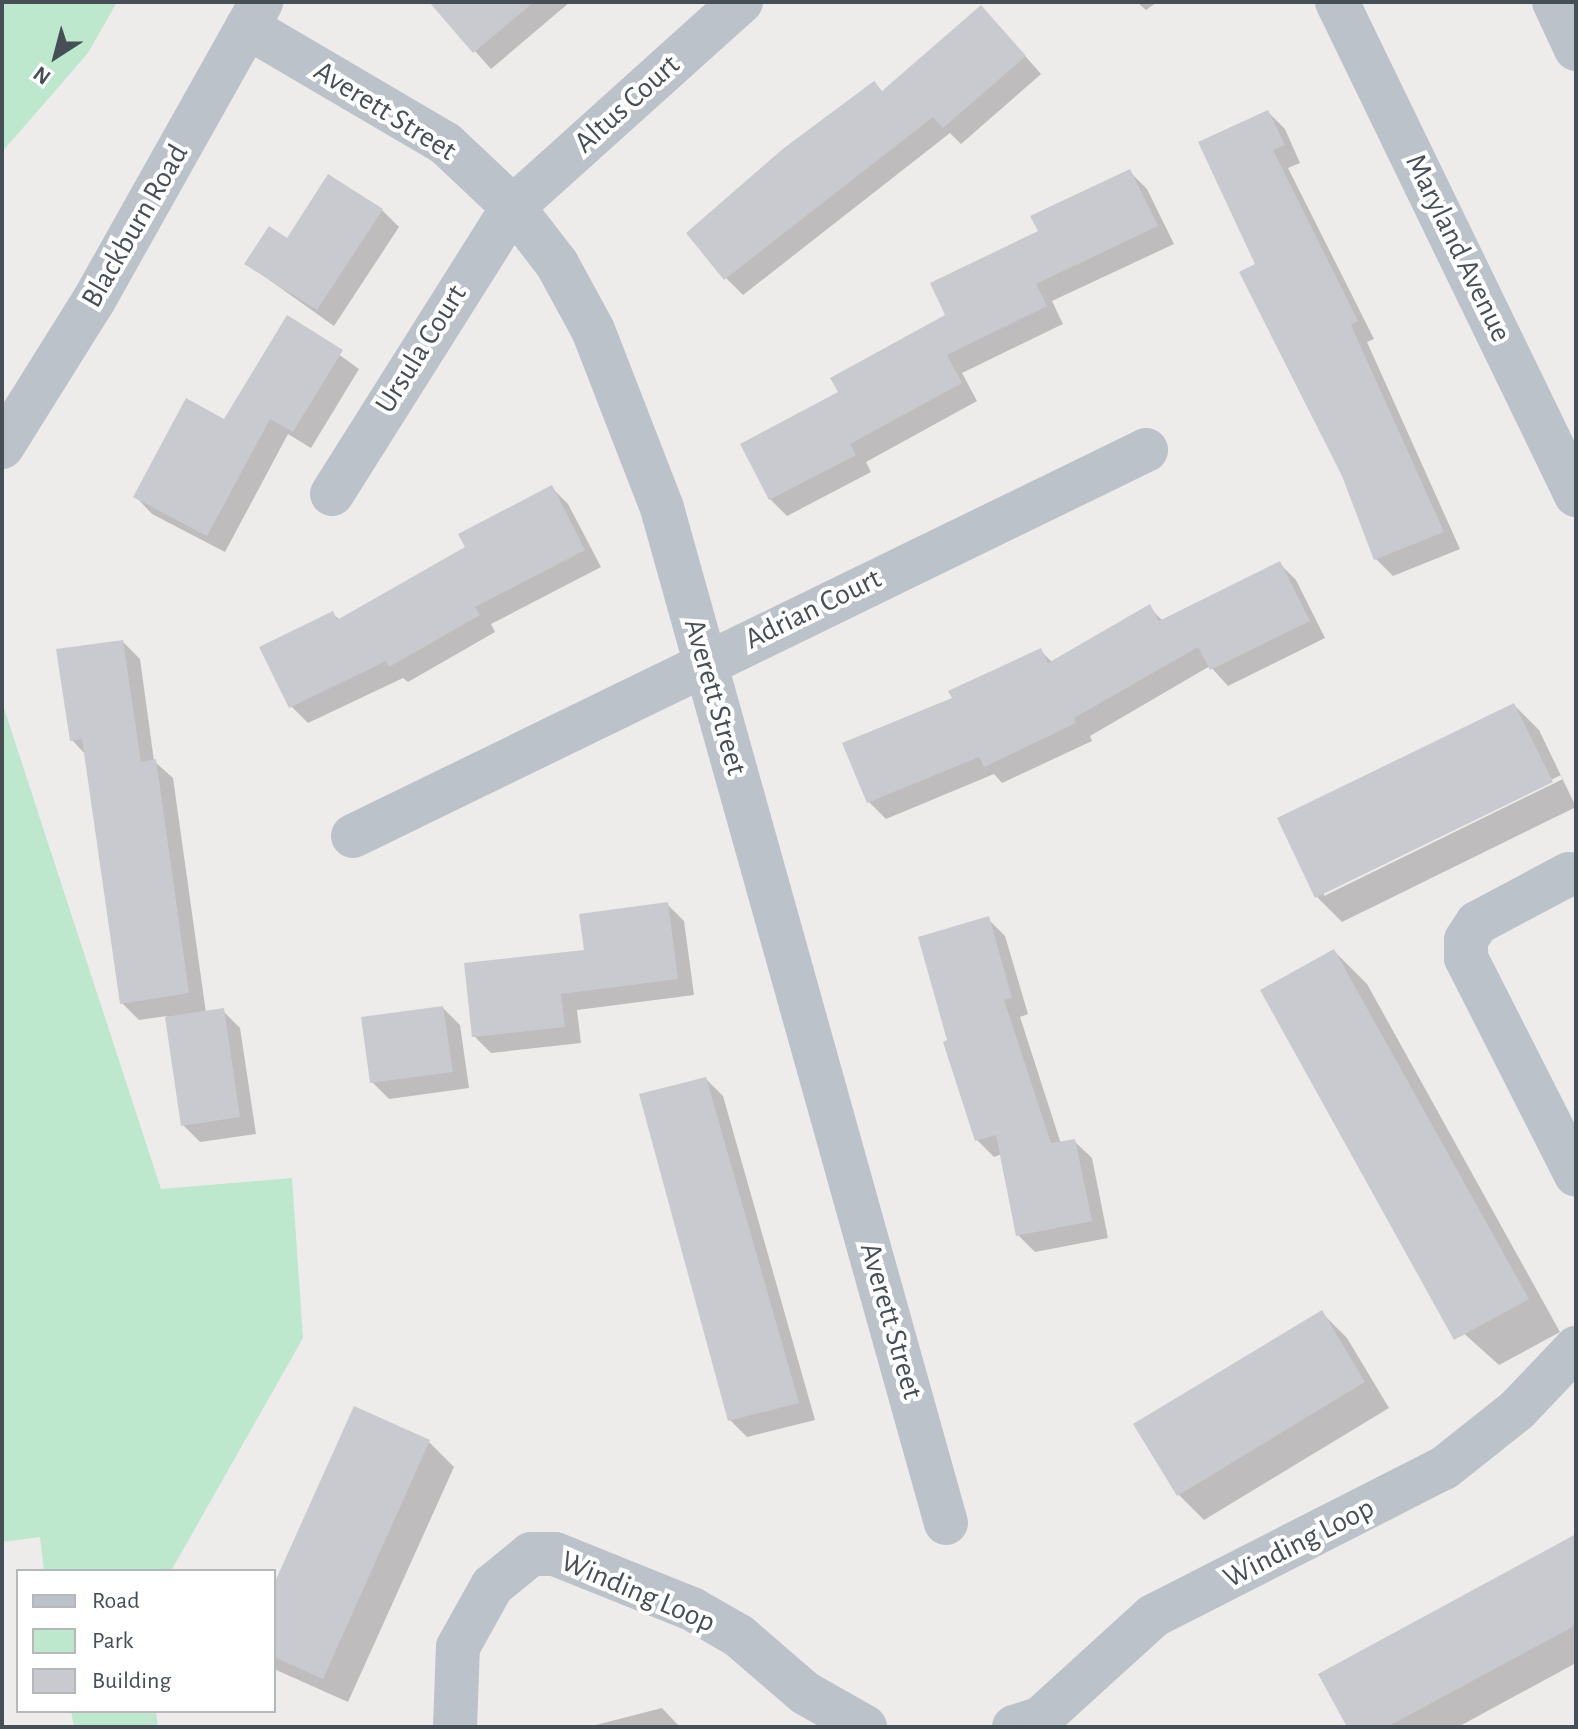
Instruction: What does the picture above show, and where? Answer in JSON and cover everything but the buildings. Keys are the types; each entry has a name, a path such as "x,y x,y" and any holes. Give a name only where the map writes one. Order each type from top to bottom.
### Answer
{"street":[{"name":"Altus Court","path":"513,207 741,2"},
{"name":"Maryland Avenue","path":"1337,2 1576,495"},
{"path":"1554,2 1576,49"},
{"name":"Averett Street","path":"254,14 445,143 513,207 557,264 593,330 662,508 946,1523"},
{"name":"Blackburn Road","path":"2,447 94,300 254,14"},
{"name":"Ursula Court","path":"332,494 513,207"},
{"name":"Adrian Court","path":"353,836 1146,450"},
{"path":"1569,874 1477,923 1466,940 1466,958 1576,1175"},
{"name":"Winding Loop","path":"1032,1724 1153,1616 1444,1468 1517,1410 1576,1348"},
{"name":"Winding Loop","path":"455,1727 458,1647 492,1586 531,1554 555,1554 692,1609 739,1636 805,1693 865,1727"}],"green space":[{"path":"2,2 117,2 88,53 2,152"},
{"path":"2,702 161,1189 292,1178 303,1338 172,1569 44,1569 40,1537 2,1542"},
{"path":"71,1713 156,1713 158,1727 74,1727"}]}
